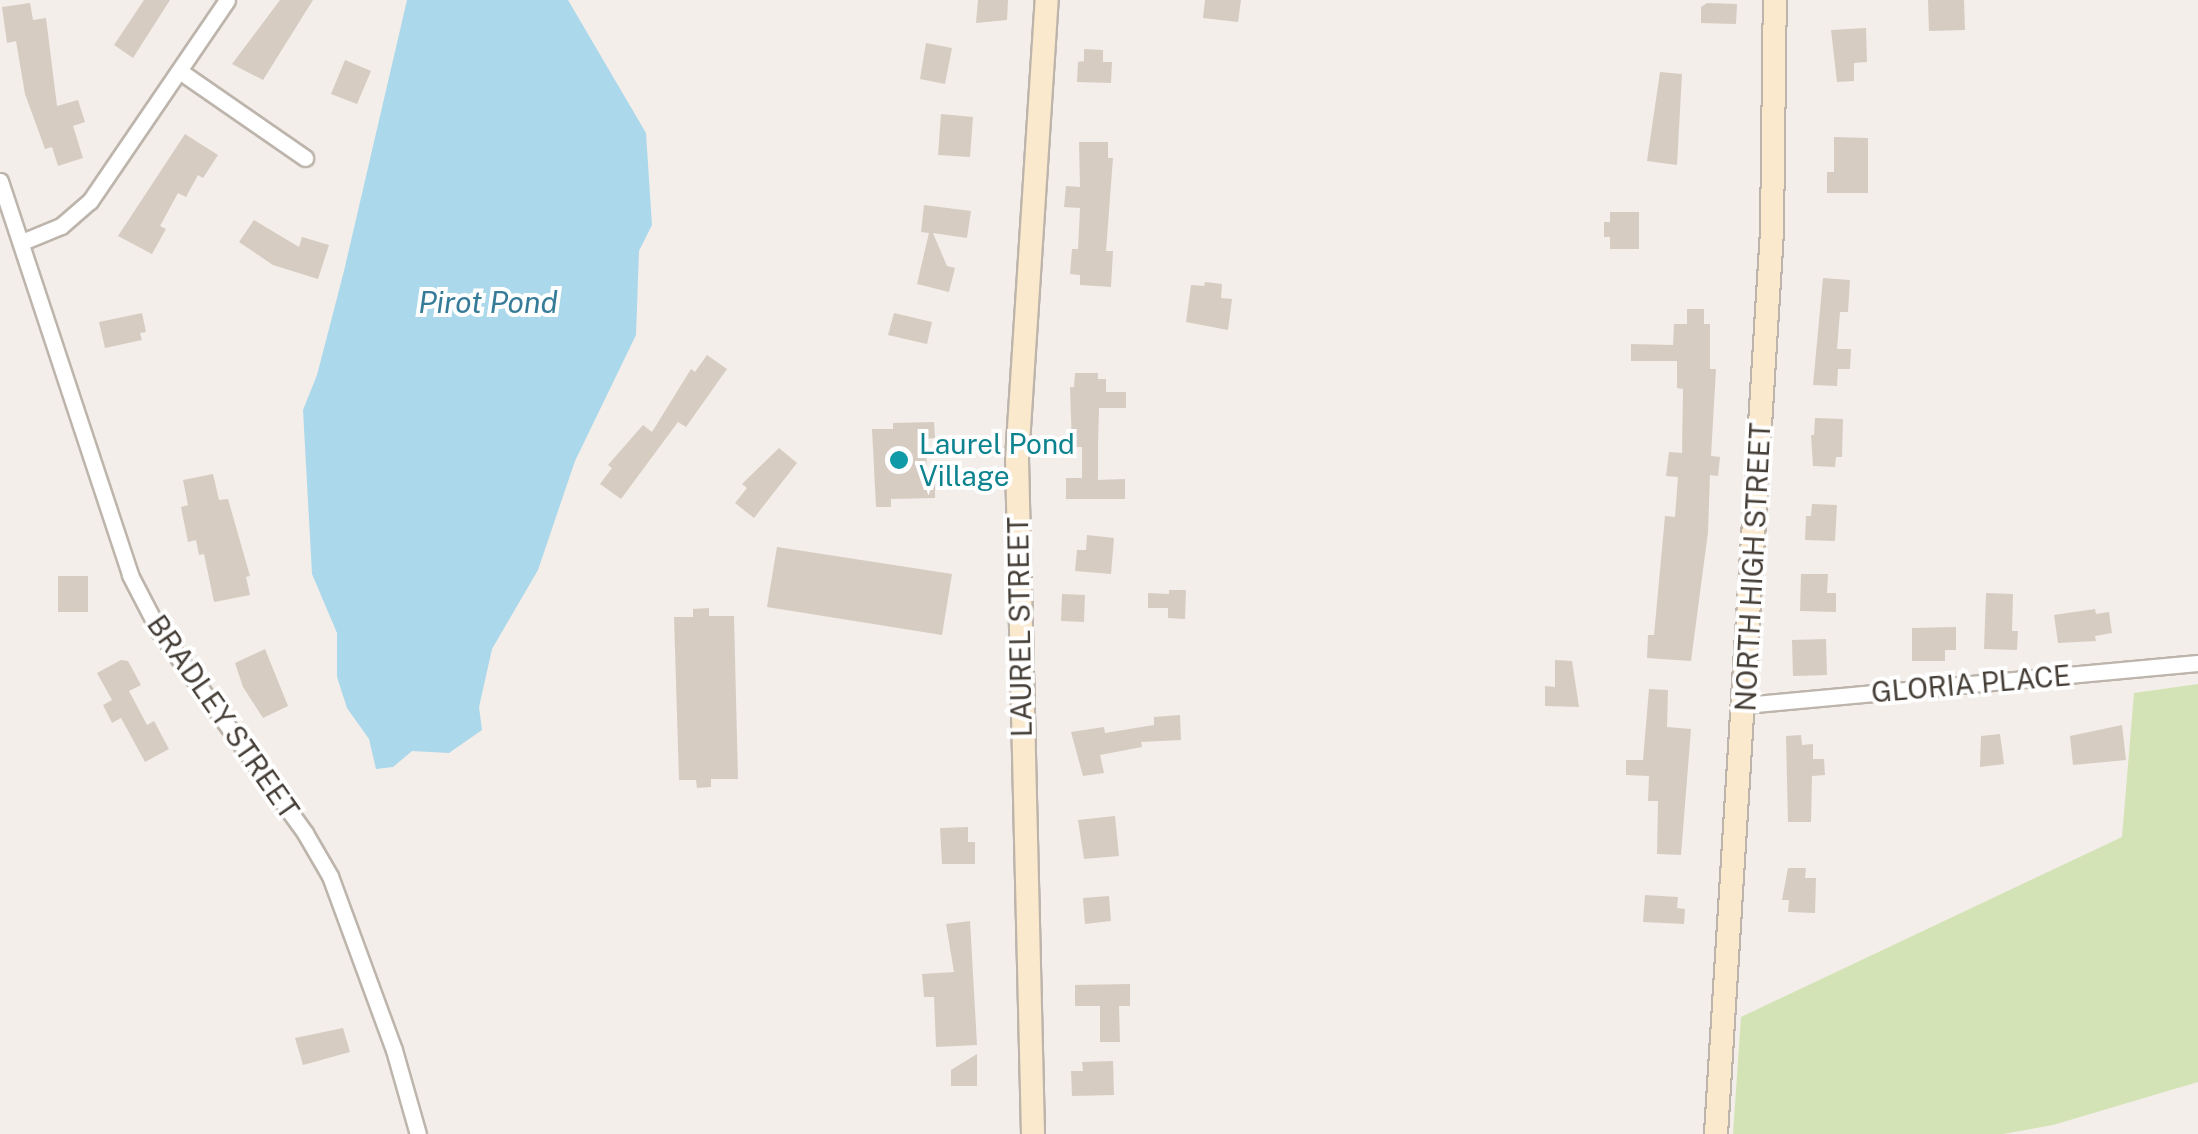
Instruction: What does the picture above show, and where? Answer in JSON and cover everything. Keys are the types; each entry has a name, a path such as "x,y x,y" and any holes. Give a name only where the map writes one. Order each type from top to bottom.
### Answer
{"main road":[{"name":"LAUREL STREET","path":"1033,1134 1017,459 1047,0"},
{"name":"NORTH HIGH STREET","path":"1716,1134 1772,231 1775,0"}],"street":[{"path":"22,242 78,214 228,0"},
{"path":"181,72 304,158"},
{"name":"BRADLEY STREET","path":"0,182 130,575 159,632 305,833 330,876 394,1050 418,1134"},
{"name":"GLORIA PLACE","path":"1744,704 2198,663"}],"green space":[{"path":"2198,684 2198,1082 2053,1125 2003,1134 1733,1134 1741,1017 2122,837 2134,693"}],"water":[{"name":"Pirot Pond","path":"407,0 568,0 646,133 652,225 639,251 636,335 575,461 538,570 492,649 479,707 482,730 449,753 412,751 393,767 376,769 369,739 347,708 337,677 337,633 312,574 303,410 317,375 344,271"}],"building":[{"path":"144,0 170,0 133,58 114,45"},
{"path":"280,0 313,0 263,80 232,64"},
{"path":"978,0 1008,0 1007,20 976,23"},
{"path":"1205,0 1241,0 1238,22 1203,18"},
{"path":"1928,0 1964,0 1965,30 1929,31"},
{"path":"30,3 33,20 46,18 57,106 78,100 85,122 73,126 83,158 58,166 52,147 45,149 25,94 16,41 7,43 2,7"},
{"path":"1707,3 1737,4 1736,24 1701,23 1701,7"},
{"path":"1866,28 1867,62 1854,63 1854,81 1837,82 1831,30"},
{"path":"926,43 952,48 945,84 920,79"},
{"path":"1084,49 1103,50 1103,62 1112,62 1111,83 1077,82 1078,62 1084,61"},
{"path":"345,60 371,71 357,104 331,94"},
{"path":"1660,72 1682,74 1677,165 1647,161"},
{"path":"941,114 973,117 970,157 938,155"},
{"path":"185,134 218,155 203,178 198,175 186,197 178,193 160,226 166,229 152,254 118,236"},
{"path":"1834,137 1868,138 1868,193 1827,193 1827,172 1834,172"},
{"path":"1079,142 1108,142 1108,158 1113,158 1106,251 1113,251 1111,287 1080,285 1080,275 1070,274 1072,249 1078,249 1080,208 1064,207 1066,186 1080,187"},
{"path":"924,205 971,211 967,238 933,233 947,266 955,268 949,292 917,284 929,233 921,232"},
{"path":"1610,212 1639,212 1639,249 1610,249 1610,237 1604,237 1604,222 1610,222"},
{"path":"254,220 299,247 302,237 329,245 318,279 273,265 239,242"},
{"path":"1823,278 1850,280 1848,312 1840,312 1837,349 1851,349 1850,369 1838,369 1837,386 1813,385"},
{"path":"1205,282 1222,284 1221,298 1232,299 1228,330 1186,322 1191,285 1204,286"},
{"path":"1687,309 1704,309 1704,324 1710,324 1710,369 1716,369 1711,456 1720,457 1718,476 1710,475 1708,532 1691,661 1647,658 1648,635 1654,635 1665,516 1675,517 1678,477 1666,476 1669,452 1682,453 1683,389 1677,388 1677,361 1631,361 1631,344 1673,345 1674,324 1687,324"},
{"path":"142,313 146,332 140,333 142,340 105,348 99,322"},
{"path":"894,313 932,322 927,344 888,335"},
{"path":"707,355 727,369 686,427 678,422 621,499 600,484 612,468 608,465 643,425 652,432 691,369 695,372"},
{"path":"1075,373 1098,373 1098,379 1106,379 1106,392 1126,392 1126,408 1099,408 1098,447 1098,480 1125,479 1125,499 1066,499 1066,478 1082,478 1082,447 1072,447 1070,387 1074,387"},
{"path":"1815,418 1843,419 1842,457 1836,457 1835,467 1813,466 1811,435"},
{"name":"Laurel Pond Village","path":"934,422 935,438 926,439 927,482 935,482 935,498 891,499 891,507 876,507 872,429 893,429 893,423"},
{"path":"779,448 797,463 754,518 735,503 747,488 742,484"},
{"path":"213,474 219,500 228,499 250,576 246,577 250,595 214,602 204,554 199,555 196,540 188,542 181,507 188,505 183,480"},
{"path":"1812,504 1837,505 1835,541 1805,540 1806,516 1811,516"},
{"path":"1087,535 1114,538 1111,574 1075,571 1077,550 1086,550"},
{"path":"777,547 952,574 942,635 767,607"},
{"path":"1801,574 1828,574 1827,593 1836,593 1836,612 1800,611"},
{"path":"58,576 88,576 88,612 58,612"},
{"path":"1169,590 1186,590 1185,619 1168,618 1168,608 1148,608 1148,593 1169,594"},
{"path":"1986,593 2013,594 2012,631 2018,631 2017,650 1984,649"},
{"path":"1062,594 1085,595 1084,622 1061,621"},
{"path":"709,608 709,616 734,616 738,779 711,779 711,787 697,788 696,780 679,780 674,617 693,617 693,609"},
{"path":"2095,609 2096,614 2109,612 2112,633 2095,636 2096,641 2058,643 2054,615"},
{"path":"1956,627 1956,650 1945,650 1945,661 1912,661 1912,628"},
{"path":"1826,639 1827,675 1793,676 1792,640"},
{"path":"265,649 288,706 263,718 243,687 235,663"},
{"path":"121,660 128,661 141,685 129,691 147,725 154,721 169,749 145,762 121,718 112,723 103,705 112,700 97,673"},
{"path":"1555,660 1572,661 1579,707 1545,706 1545,686 1555,687"},
{"path":"1649,689 1668,690 1667,727 1691,729 1681,855 1657,854 1658,801 1648,801 1649,776 1626,775 1626,760 1643,760"},
{"path":"1180,715 1181,740 1141,742 1142,747 1100,755 1104,773 1083,776 1071,732 1104,727 1105,733 1154,725 1154,717"},
{"path":"2122,725 2126,760 2073,765 2070,736"},
{"path":"2000,734 2004,764 1980,767 1981,736"},
{"path":"1801,735 1802,745 1813,744 1813,759 1824,759 1825,775 1812,776 1811,822 1788,822 1786,736"},
{"path":"1115,816 1119,856 1084,859 1078,820"},
{"path":"968,827 968,842 975,842 975,864 942,864 940,828"},
{"path":"1788,868 1806,868 1805,878 1816,878 1815,913 1788,912 1789,900 1782,900"},
{"path":"1645,895 1678,897 1677,908 1685,909 1684,924 1643,922"},
{"path":"1109,896 1111,921 1085,924 1083,898"},
{"path":"970,921 977,1045 936,1047 934,997 924,997 922,974 954,972 946,924"},
{"path":"1130,984 1130,1006 1119,1006 1120,1042 1100,1042 1100,1006 1075,1006 1075,985"},
{"path":"343,1028 350,1052 303,1065 295,1038"},
{"path":"977,1054 977,1086 951,1086 951,1070"},
{"path":"1113,1061 1114,1095 1072,1096 1071,1071 1083,1071 1082,1062"}],"place":[{"name":"Laurel Pond Village","path":"899,460"}]}
